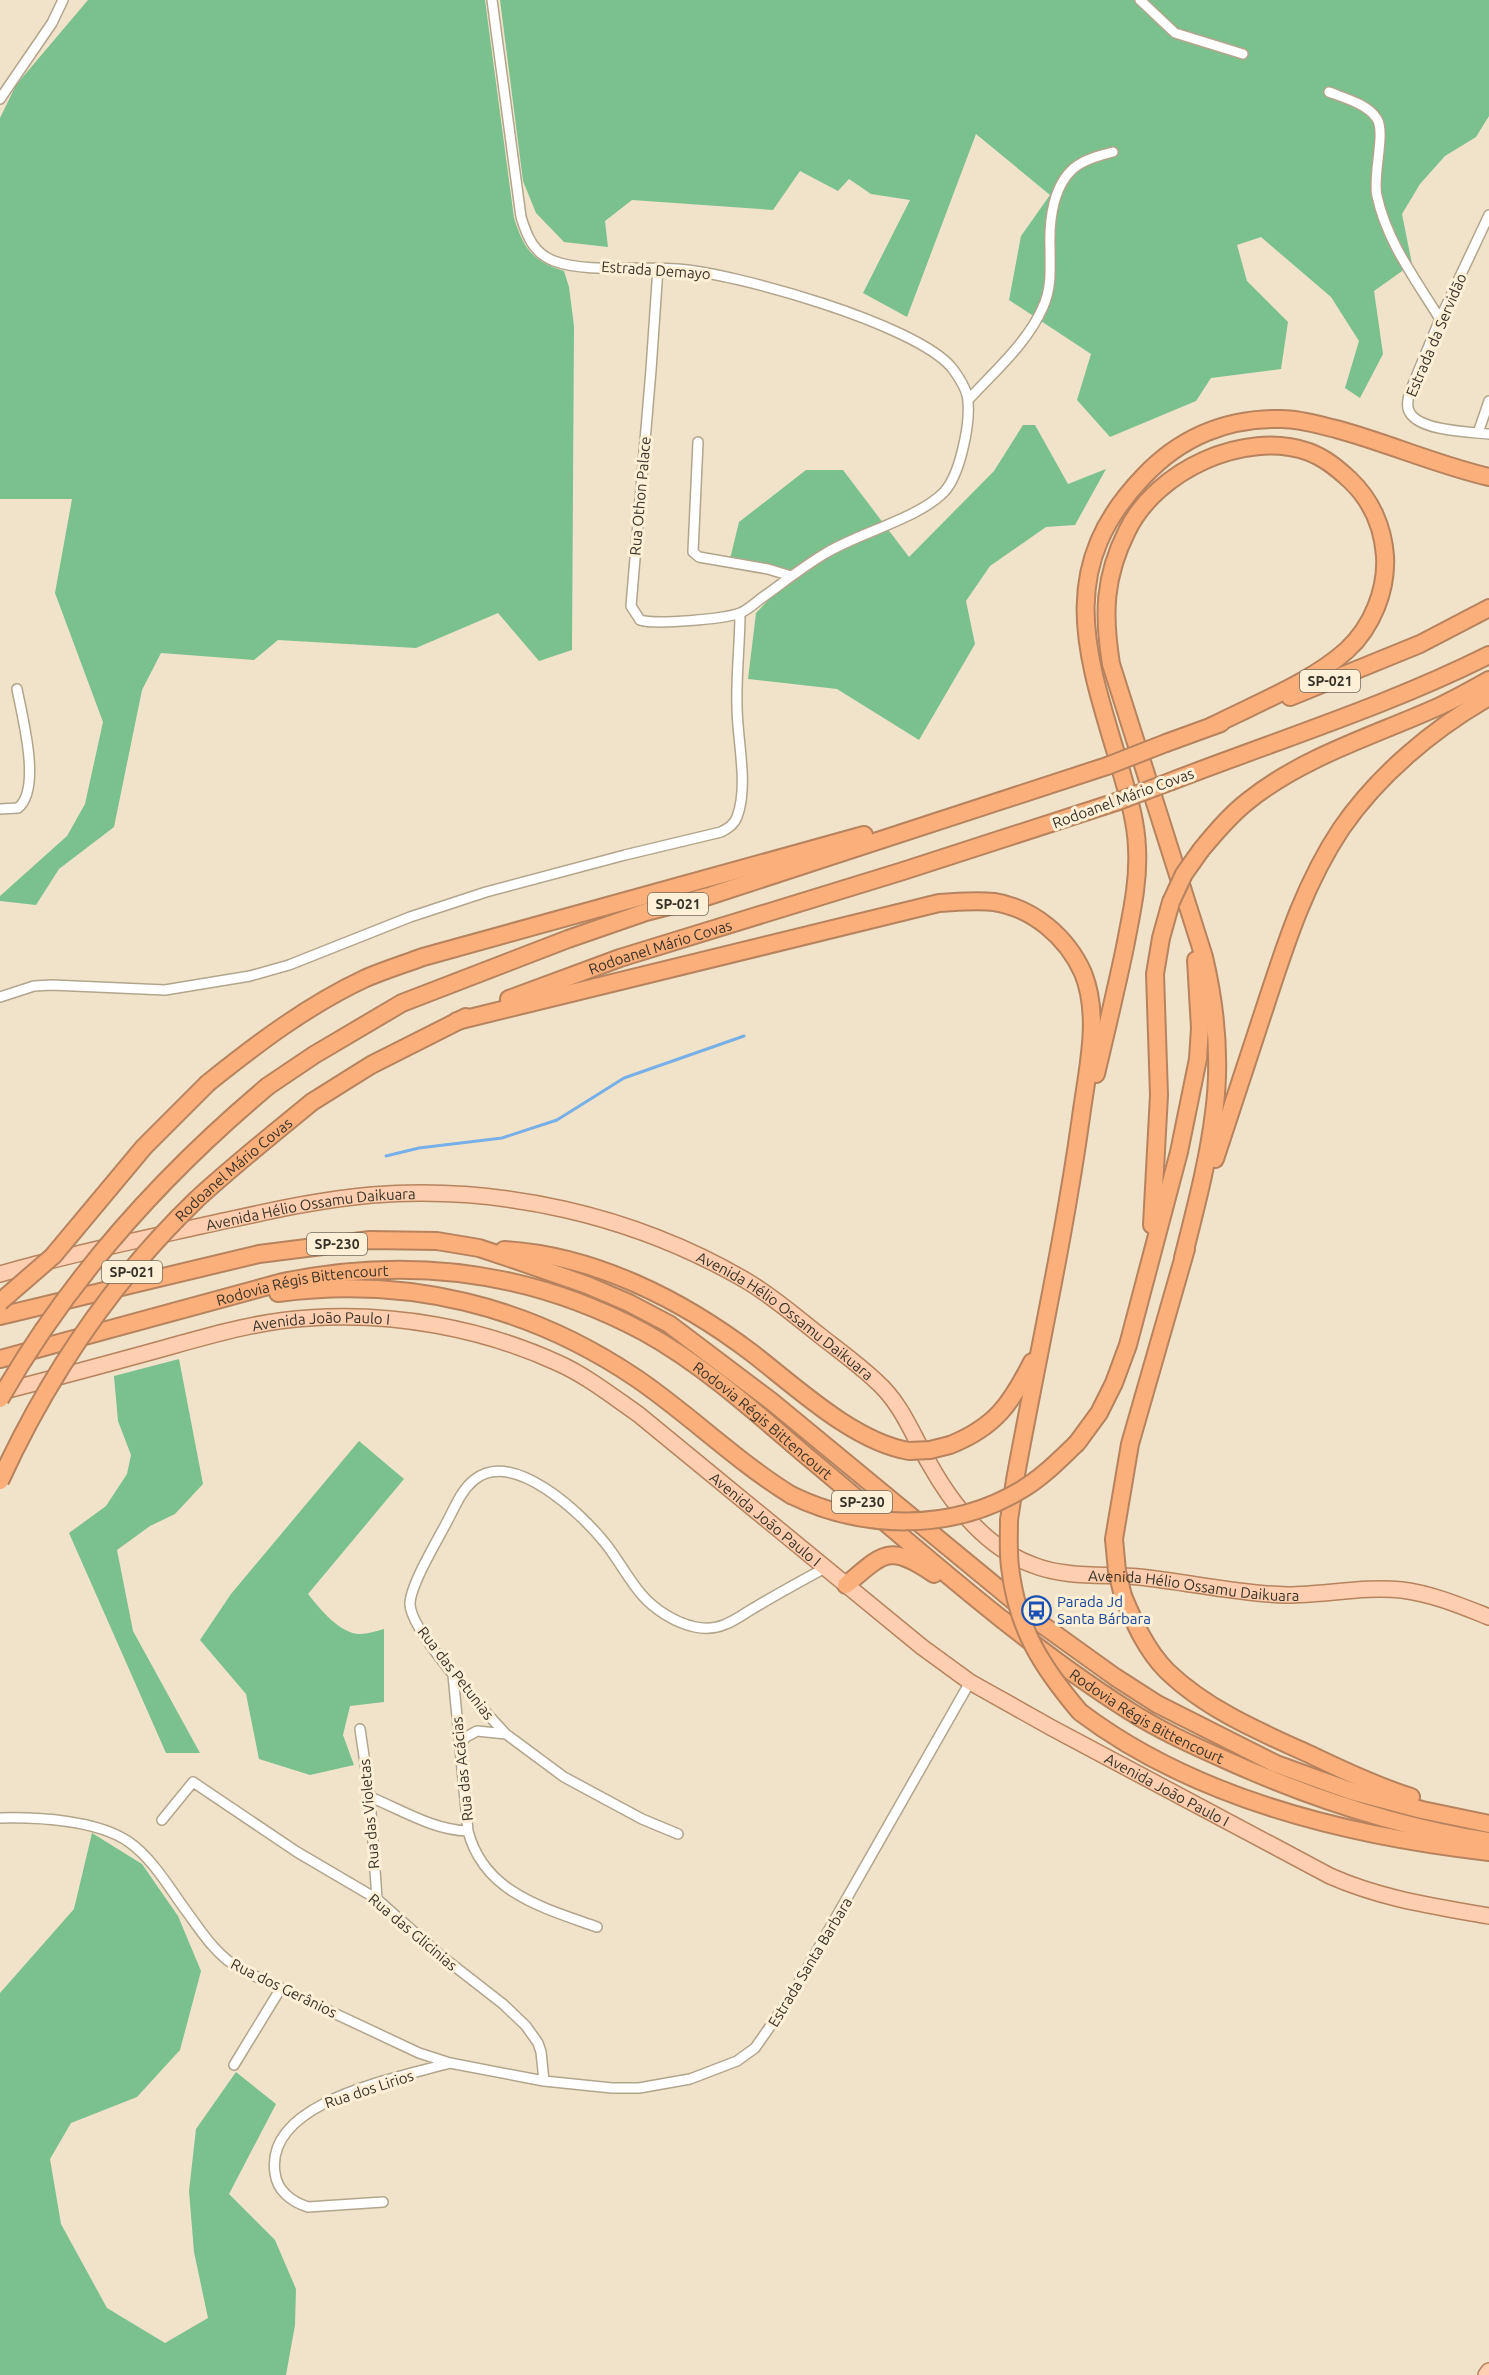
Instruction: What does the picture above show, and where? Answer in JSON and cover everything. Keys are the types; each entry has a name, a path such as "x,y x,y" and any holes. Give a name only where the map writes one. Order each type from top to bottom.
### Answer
{"highway":[{"path":"1073,1172 1122,959 1137,874 1137,848 1129,799 1093,676 1086,639 1085,602 1088,576 1105,528 1137,483 1170,451 1199,435 1255,420 1284,419 1310,423 1489,477"},
{"path":"211,1302 298,1290 341,1288 418,1292 460,1300 533,1322 592,1350 636,1378 771,1483 791,1496 828,1510 869,1519 902,1522 938,1520 982,1509 1021,1490 1077,1443 1099,1413 1114,1383 1130,1336 1179,1152 1198,1059 1199,988 1195,950 1179,904 1165,830 1111,664 1106,631 1106,600 1110,576 1128,529 1140,511 1176,476 1211,458 1235,450 1275,445 1308,452 1324,459 1355,485 1369,504 1382,532 1386,570 1376,608 1359,638 1332,663 1212,726"},
{"name":"SP-021","path":"0,1399 48,1320 135,1214 220,1127 268,1086 361,1026 402,1004 568,939 646,912 709,896 1107,766 1377,663 1420,644 1489,608"},
{"name":"Rodoanel Mário Covas","path":"0,1481 19,1439 61,1365 101,1309 156,1242 196,1200 246,1156 312,1102 371,1065 456,1021 541,986 620,958 903,871 1116,802 1347,716 1489,655"},
{"path":"1148,1271 1156,1176 1159,1095 1155,974 1161,938 1179,904 1184,874 1225,822 1248,800 1272,784 1356,741 1441,705 1489,680"},
{"path":"1489,697 1433,733 1403,759 1367,797 1342,827 1325,855 1290,928 1184,1258 1130,1444 1114,1539 1117,1571 1123,1596 1149,1648 1166,1670 1190,1690 1265,1734 1397,1793 1489,1822"},
{"path":"0,1302 53,1256 144,1148 208,1083 261,1040 311,1007 367,978 423,957 774,859 967,811"},
{"path":"456,1021 939,903 995,902 1020,910 1044,924 1062,939 1083,974 1092,1018 1090,1052 1073,1172 1009,1520 1010,1566 1018,1607 1030,1641 1051,1678 1080,1712 1113,1737 1186,1775 1234,1794 1339,1826 1489,1852"},
{"path":"1179,904 1204,957 1212,990 1217,1072 1215,1111 1209,1148 1184,1258"},
{"name":"Rodovia Régis Bittencourt","path":"0,1316 260,1254 370,1240 437,1241 479,1248 587,1285 669,1324 771,1401 1044,1626 1157,1704 1276,1764 1351,1791 1422,1810 1489,1822"},
{"path":"479,1248 532,1252 580,1264 645,1288 692,1313 740,1345 868,1438 909,1451 930,1450 950,1445 973,1436 994,1420 1012,1398 1042,1342"},
{"name":"Rodovia Régis Bittencourt","path":"0,1359 283,1281 323,1273 403,1268 447,1270 543,1290 592,1307 645,1333 727,1389 1018,1631 1074,1674 1130,1711 1183,1741 1299,1791 1373,1815 1489,1841"},
{"path":"846,1585 886,1554 904,1556 918,1563 1018,1631"}],"main road":[{"name":"Avenida Hélio Ossamu Daikuara","path":"0,1274 92,1249 325,1201 369,1196 442,1194 552,1205 639,1232 699,1256 770,1296 875,1380 892,1397 906,1416 928,1463 968,1520 1010,1555 1035,1566 1063,1572 1142,1577 1286,1595 1373,1589 1401,1590 1447,1601 1489,1617"},
{"name":"Avenida João Paulo I","path":"0,1392 227,1332 308,1318 375,1317 465,1332 514,1344 559,1363 598,1385 678,1446 922,1647 970,1682 1330,1876 1371,1893 1489,1916"},
{"path":"1486,2375 1489,2371"}],"street":[{"path":"0,99 43,38 63,0"},
{"name":"Estrada Demayo","path":"492,0 521,217 528,238 543,255 565,264 658,268 736,278 870,321 914,341 942,359 958,377 969,399"},
{"path":"1140,0 1175,33 1243,54"},
{"path":"1329,92 1370,110 1378,121 1380,134 1376,195 1396,249 1440,319"},
{"path":"0,997 34,986 165,990 250,976 289,965 410,917 486,892 729,828 737,819 741,804 737,706 740,613 791,576 856,537 917,511 946,491 956,472 967,426 969,399 1035,323 1049,292 1051,219 1060,186 1077,165 1113,152"},
{"name":"Estrada da Servidão","path":"1489,214 1440,319 1409,394 1407,405 1409,413 1427,424 1489,434"},
{"name":"Rua Othon Palace","path":"658,268 631,606 640,620 655,623 740,613"},
{"path":"1478,433 1489,401"},
{"path":"698,442 693,552 699,557 768,569 791,576"},
{"path":"0,809 18,808 27,796 28,754 17,689"},
{"name":"Rua das Petunias","path":"678,1834 642,1819 564,1777 506,1734 453,1674 418,1626 410,1606 411,1596 465,1490 474,1480 483,1475 507,1472 520,1475 536,1483 566,1504 605,1543 642,1595 663,1613 693,1627 705,1628 727,1624 825,1568"},
{"name":"Rua das Acácias","path":"370,1797 439,1827 468,1831 453,1674"},
{"name":"Estrada Santa Barbara","path":"544,2081 612,2088 662,2085 690,2079 724,2067 746,2056 755,2048 790,1998 970,1682"},
{"name":"Rua das Violetas","path":"360,1730 370,1797 377,1899"},
{"path":"460,1744 466,1737 477,1731 506,1734"},
{"name":"Rua das Glicinias","path":"162,1820 193,1782 297,1852 377,1899 422,1940 503,2004 526,2026 534,2035 541,2052 544,2081"},
{"name":"Rua dos Gerânios","path":"0,1818 31,1817 96,1828 118,1836 130,1842 153,1867 217,1952 240,1969 413,2051 450,2063 544,2081"},
{"path":"468,1831 482,1864 502,1885 542,1908 597,1927"},
{"path":"234,2066 281,1988"},
{"name":"Rua dos Lirios","path":"383,2202 308,2207 299,2204 290,2199 280,2188 275,2177 276,2145 291,2124 318,2105 362,2089 450,2063"}],"green space":[{"path":"88,0 485,0 514,218 526,246 544,263 564,271 569,287 574,326 572,650 539,661 498,613 416,648 278,640 254,660 161,653 142,690 114,827 59,869 36,905 0,901 0,896 67,836 85,804 103,722 55,593 72,499 0,499 0,118 16,85"},
{"path":"500,0 1489,0 1489,116 1476,137 1445,156 1420,184 1402,214 1412,264 1374,291 1383,354 1360,398 1345,388 1359,341 1331,297 1261,237 1237,245 1247,281 1288,322 1281,369 1211,378 1196,401 1110,437 1077,400 1091,354 1009,300 1021,236 1050,195 976,134 907,317 863,293 910,200 871,194 849,179 838,191 800,171 773,210 632,200 605,221 608,247 564,242 536,213 523,181"},
{"path":"1023,425 1035,425 1068,484 1106,469 1075,525 1046,527 990,566 966,601 975,644 919,740 837,689 748,679 756,613 787,581 773,567 730,559 739,522 806,470 843,470 909,557 994,471"},
{"path":"179,1359 203,1484 175,1514 150,1526 117,1550 133,1631 200,1753 166,1753 69,1533 106,1506 127,1474 131,1455 118,1421 114,1376"},
{"path":"359,1441 404,1479 308,1594 331,1620 345,1630 360,1634 384,1629 384,1702 350,1706 343,1735 354,1765 310,1775 259,1759 246,1694 200,1640 231,1594"},
{"path":"92,1833 142,1864 178,1916 201,1971 180,2050 137,2097 71,2123 50,2159 61,2224 107,2308 165,2343 208,2318 194,2252 189,2191 196,2129 236,2072 276,2104 229,2194 275,2240 296,2289 295,2325 286,2375 0,2375 0,1993 74,1909"}],"waterway":[{"path":"386,1156 419,1148 502,1138 557,1120 624,1078 744,1036"}],"place":[{"name":"Parada Jd Santa Bárbara","path":"1036,1610"}]}
